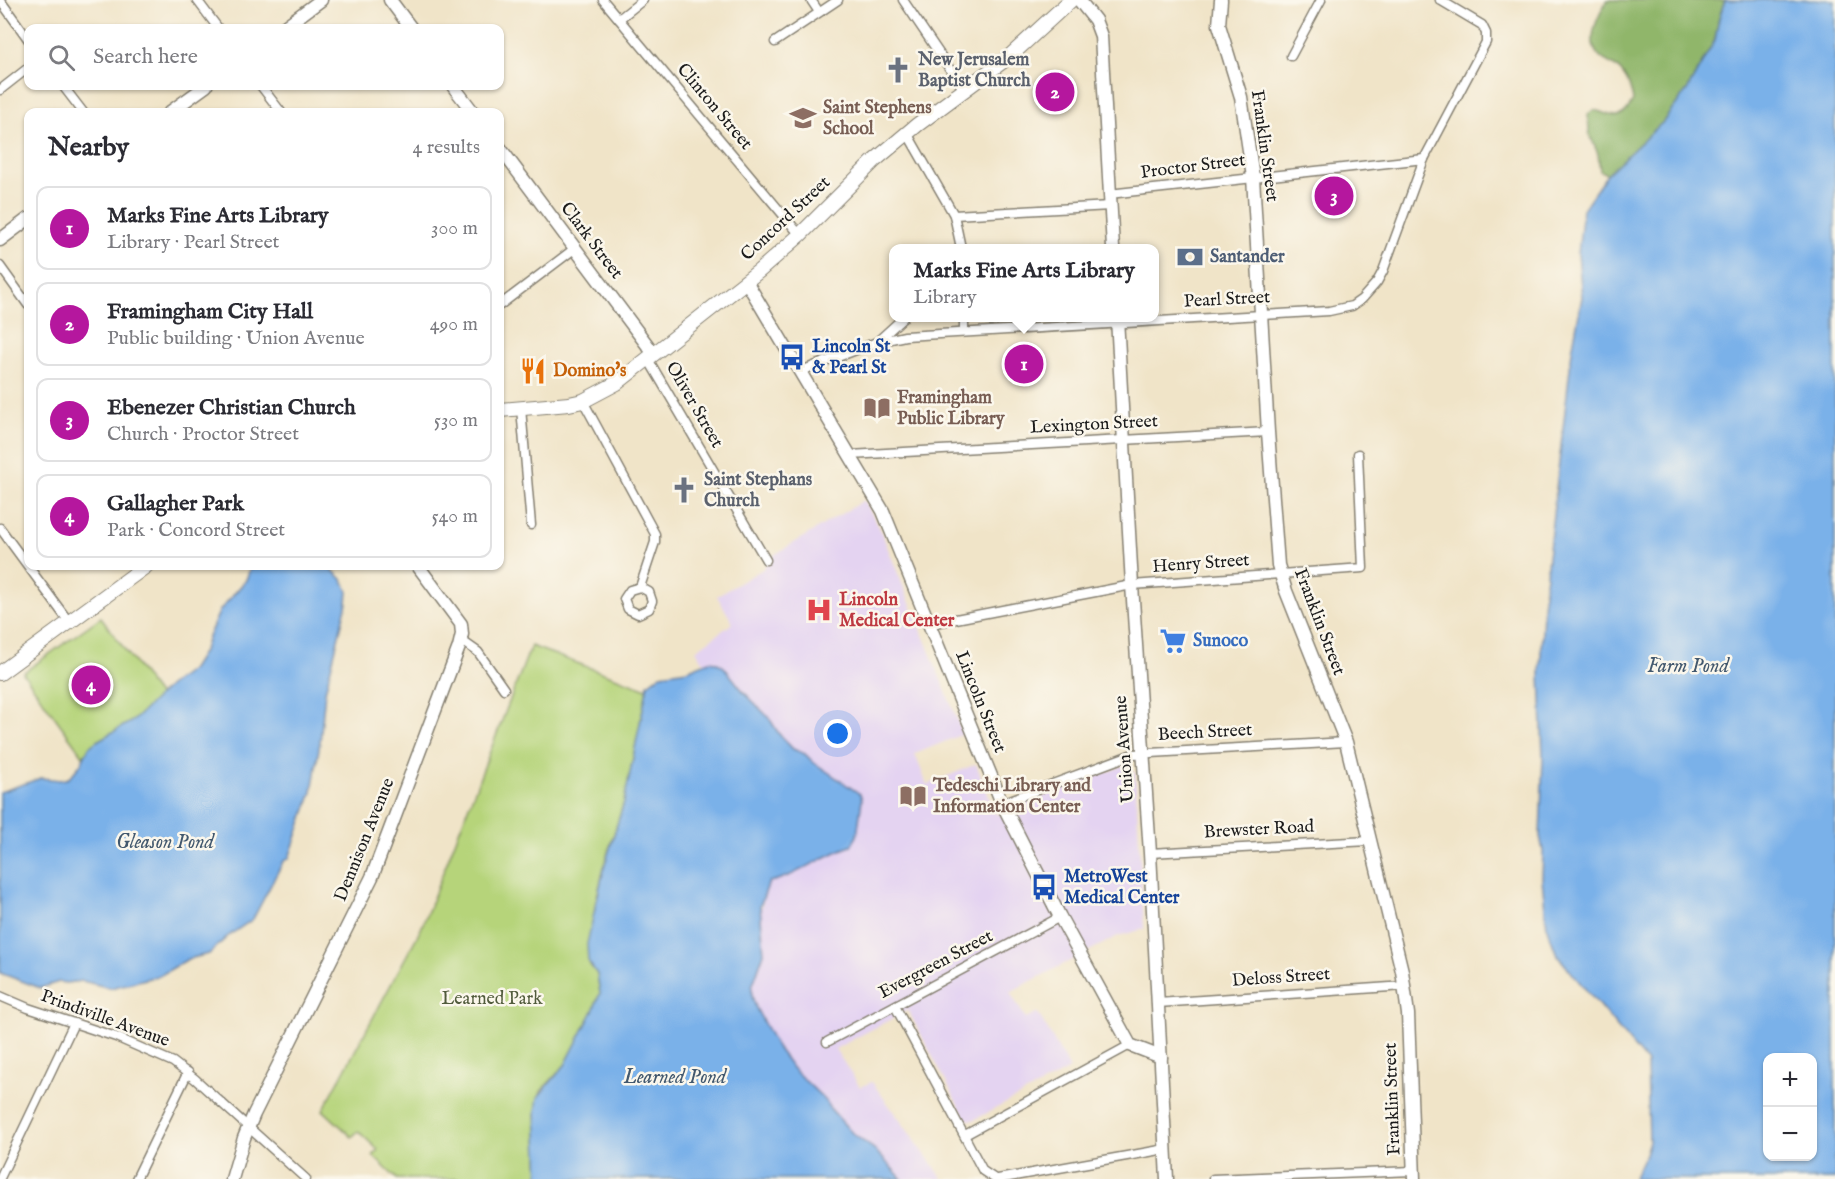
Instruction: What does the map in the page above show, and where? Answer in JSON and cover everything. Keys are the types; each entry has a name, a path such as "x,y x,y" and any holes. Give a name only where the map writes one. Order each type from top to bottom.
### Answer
{"main road":[{"name":"Concord Street","path":"504,410 583,401 617,382 746,281 800,235 874,161 907,133 1010,56 1071,0"},
{"path":"0,673 140,570"}],"street":[{"path":"0,0 24,33"},
{"path":"197,0 215,24"},
{"path":"288,24 321,0"},
{"path":"390,0 408,24"},
{"name":"Clinton Street","path":"603,0 800,235"},
{"path":"619,19 643,0"},
{"path":"811,0 819,12"},
{"path":"775,42 838,0"},
{"path":"903,0 964,90"},
{"path":"1079,0 1095,20 1101,36 1113,244"},
{"name":"Franklin Street","path":"1221,0 1220,25 1241,97 1253,177 1276,552 1281,575 1346,742 1405,986 1414,1175"},
{"path":"1291,56 1321,0"},
{"name":"Pearl Street","path":"1159,319 1329,311 1352,306 1370,292 1383,271 1424,159 1485,44 1486,33 1481,23 1440,0"},
{"path":"0,90 24,71"},
{"path":"66,90 80,108"},
{"path":"176,108 200,90"},
{"path":"264,90 277,108"},
{"path":"456,90 470,108"},
{"path":"907,133 954,215 960,244"},
{"name":"Clark Street","path":"504,153 651,357"},
{"name":"Proctor Street","path":"954,215 1015,211 1110,200 1253,177 1424,159"},
{"path":"0,240 24,222"},
{"path":"504,302 574,249"},
{"path":"0,266 24,299"},
{"name":"Lincoln Street","path":"746,281 891,527 1002,803 1060,917 1130,1045"},
{"path":"877,342 899,322"},
{"path":"964,322 964,332"},
{"name":"Pearl Street","path":"801,371 877,342 905,336 1092,322"},
{"name":"Union Avenue","path":"1117,322 1150,853 1167,1179"},
{"name":"Oliver Street","path":"651,357 766,560"},
{"path":"583,401 655,534 655,542 640,587"},
{"path":"521,408 531,525"},
{"name":"Lexington Street","path":"850,455 1268,432"},
{"name":"Henry Street","path":"930,624 1132,585 1363,568 1358,454"},
{"path":"0,528 24,561"},
{"path":"31,570 69,622"},
{"path":"421,570 460,624 461,640 478,652 504,689"},
{"name":"Dennison Avenue","path":"232,1179 248,1127 372,877 461,640"},
{"name":"Beech Street","path":"1002,803 1123,757 1143,753 1346,742"},
{"name":"Brewster Road","path":"1150,853 1370,841"},
{"name":"Evergreen Street","path":"827,1042 1060,917"},
{"name":"Deloss Street","path":"1158,1003 1405,986"},
{"name":"Prindiville Avenue","path":"0,996 28,1008 129,1042 173,1062 188,1072 306,1179"},
{"path":"895,1006 965,1136 993,1178 1166,1149"},
{"path":"0,1178 74,1023"},
{"path":"965,1136 1130,1045 1161,1057"},
{"path":"136,1179 188,1072"},
{"path":"1213,1179 1414,1175"}],"shaded area":[{"path":"864,500 880,529 963,734 915,754 927,785 976,764 996,815 1123,766 1128,766 1135,773 1144,929 1118,936 1010,992 1026,1019 1038,1013 1070,1069 974,1120 969,1120 965,1118 908,1010 835,1049 860,1087 872,1082 943,1179 902,1179 874,1149 853,1134 824,1099 793,1069 776,1046 756,1008 752,987 764,953 760,913 769,881 823,859 843,848 857,836 862,799 860,794 805,754 793,749 727,681 702,660 696,650 733,623 717,596 763,569 774,555"}],"green space":[{"path":"1607,0 1725,0 1715,40 1687,90 1663,122 1607,174 1600,171 1598,154 1589,133 1588,114 1594,110 1620,115 1633,101 1625,76 1618,68 1599,56 1594,48 1593,34"},
{"path":"101,617 159,696 134,720 97,741 83,756 23,673"},
{"name":"Learned Park","path":"531,646 647,689 624,802 595,904 590,965 597,974 600,993 565,1065 541,1091 536,1112 539,1179 397,1179 373,1156 378,1150 358,1131 352,1137 323,1110 421,929"}],"water":[{"name":"Farm Pond","path":"1725,0 1835,0 1835,1179 1633,1179 1649,1141 1647,1063 1557,955 1547,928 1542,879 1543,851 1540,836 1543,757 1540,672 1544,592 1572,351 1582,297 1578,254 1583,209 1607,174 1663,122 1687,90 1715,40"},
{"name":"Gleason Pond","path":"250,570 332,570 342,579 348,591 325,692 312,792 289,858 283,862 253,919 227,937 209,954 188,959 161,975 111,988 82,981 59,982 40,988 0,973 0,792 41,778 61,780 69,778 80,765 89,747 134,720 169,686 192,669 204,650 220,610 246,580"},
{"name":"Learned Pond","path":"709,661 724,667 793,749 805,754 860,794 862,799 857,836 851,846 790,875 769,882 760,906 764,953 752,987 752,996 776,1046 793,1069 824,1099 853,1134 874,1149 902,1179 539,1179 536,1112 538,1097 565,1065 600,993 597,974 588,961 587,944 605,864 624,802 648,684 661,674 687,670"}],"place":[{"name":"New Jerusalem Baptist Church","path":"898,70"},
{"name":"Framingham City Hall","path":"1055,92"},
{"name":"Saint Stephens School","path":"803,118"},
{"name":"Ebenezer Christian Church","path":"1334,196"},
{"name":"Santander","path":"1190,257"},
{"name":"Lincoln St & Pearl St","path":"792,357"},
{"name":"Marks Fine Arts Library","path":"1024,364"},
{"name":"Domino's","path":"533,371"},
{"name":"Framingham Public Library","path":"877,408"},
{"name":"Saint Stephans Church","path":"684,490"},
{"name":"Lincoln Medical Center","path":"819,610"},
{"name":"Sunoco","path":"1173,641"},
{"name":"Gallagher Park","path":"91,685"},
{"name":"Tedeschi Library and Information Center","path":"913,796"},
{"name":"MetroWest Medical Center","path":"1044,887"}]}
